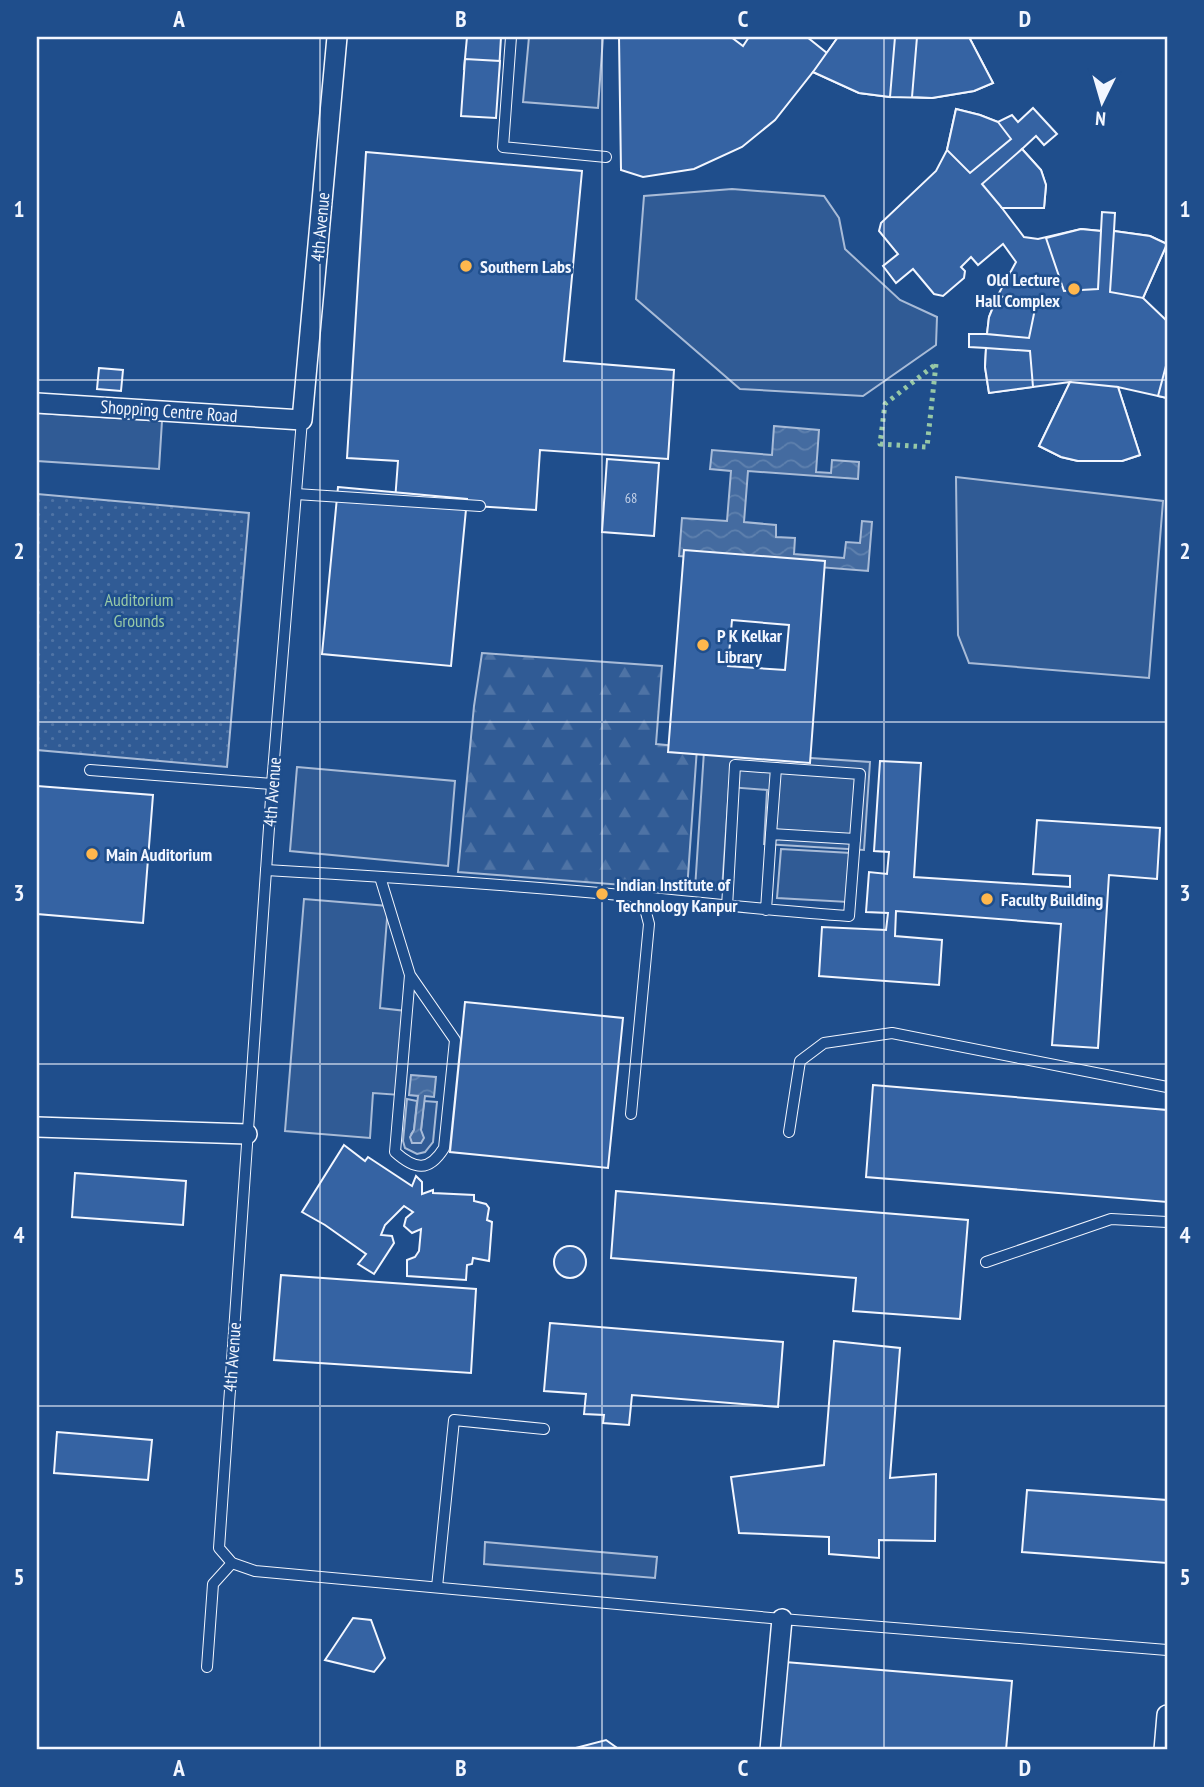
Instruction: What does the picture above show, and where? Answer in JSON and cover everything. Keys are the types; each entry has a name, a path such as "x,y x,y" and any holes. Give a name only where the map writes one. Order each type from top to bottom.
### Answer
{"street":[{"name":"4th Avenue","path":"302,420 337,37"},
{"name":"Shopping Centre Road","path":"37,403 302,420"},
{"path":"37,1128 247,1134"},
{"path":"770,1750 782,1619"},
{"path":"1164,1750 1167,1715"}],"lane":[{"path":"511,37 503,147 606,157"},
{"name":"4th Avenue","path":"232,1563 219,1548 272,784 302,420"},
{"path":"296,494 480,506"},
{"path":"266,870 642,897 727,907 849,916 860,774 736,765 727,907"},
{"path":"765,910 776,768"},
{"path":"90,770 272,784"},
{"path":"771,834 855,839"},
{"path":"380,877 410,975 456,1040 444,1148 436,1161 426,1166 409,1164 395,1152 410,975"},
{"path":"631,1114 649,924 642,897"},
{"path":"789,1132 800,1062 824,1043 892,1033 1167,1087"},
{"path":"986,1262 1111,1219 1167,1222"},
{"path":"437,1587 454,1420 544,1429"},
{"path":"207,1667 213,1584 232,1563 255,1570 437,1587 782,1619 1167,1650"}],"shaded area":[{"path":"529,37 603,37 598,108 523,102"},
{"path":"732,189 824,196 839,218 845,249 900,300 937,317 936,345 863,396 740,389 636,299 644,196"},
{"path":"37,413 162,421 159,469 37,461"},
{"path":"956,477 1163,501 1149,678 969,663 958,635"},
{"path":"704,751 870,762 864,850 764,844 767,790 729,787 722,890 695,889"},
{"path":"297,767 455,781 448,866 290,851"},
{"path":"781,849 851,853 848,902 777,898"},
{"path":"304,899 388,906 380,1008 406,1011 400,1095 373,1093 370,1138 285,1131"},
{"path":"407,1099 417,1101 412,1133 421,1130 424,1101 437,1102 433,1142 425,1152 417,1154 405,1148 403,1141"},
{"path":"485,1542 657,1557 655,1578 484,1564"}],"green space":[{"name":"Auditorium Grounds","path":"37,494 249,513 227,767 37,750"},
{"path":"482,653 662,666 656,744 697,748 687,890 458,872 474,706"}],"water":[{"path":"774,426 819,430 816,472 831,473 832,460 859,462 858,479 748,471 744,522 776,525 776,537 795,538 794,554 844,558 846,542 860,543 862,521 872,522 868,571 679,556 682,518 727,521 731,471 710,469 712,450 772,455"},
{"path":"411,1075 436,1077 434,1097 425,1096 421,1130 424,1138 421,1143 412,1143 410,1137 414,1130 418,1096 409,1095"}],"building":[{"path":"467,37 501,37 499,71 464,69"},
{"path":"619,37 731,37 743,46 749,37 807,37 827,53 838,37 969,37 993,83 974,91 932,98 890,97 859,93 813,72 775,120 742,147 694,169 643,177 621,170"},
{"path":"838,37 895,37 890,97 859,93 813,72"},
{"path":"917,37 969,37 993,83 974,91 932,98 912,97"},
{"path":"465,59 500,61 496,118 461,116"},
{"name":"Old Lecture Hall Complex","path":"1033,108 1057,134 1044,145 1036,136 1022,149 1041,170 1046,185 1044,208 1002,208 1024,237 1038,239 1081,229 1101,231 1102,212 1115,213 1114,231 1150,236 1167,244 1143,298 1167,321 1167,398 1118,387 1140,455 1122,461 1078,461 1061,457 1039,446 1070,382 989,393 985,367 986,348 969,347 969,334 987,334 989,317 1016,262 1003,244 978,265 971,257 961,267 965,271 964,278 943,296 934,294 913,269 896,283 883,266 898,254 879,231 881,223 936,171 947,150 956,109 998,122 1012,115 1018,122"},
{"path":"956,109 998,122 1011,139 970,173 947,150"},
{"path":"1022,149 1041,170 1046,185 1044,208 1002,208 982,184"},
{"name":"Southern Labs","path":"366,152 582,171 564,361 674,370 668,459 540,450 536,510 395,501 398,461 347,458"},
{"path":"1081,229 1101,231 1098,289 1064,291 1046,238"},
{"path":"1114,231 1150,236 1167,244 1143,298 1110,292"},
{"path":"998,295 1035,309 1029,338 987,334 989,317"},
{"path":"986,348 1030,351 1033,387 989,393 985,367"},
{"path":"1167,362 1167,398 1158,396"},
{"path":"99,368 123,370 121,391 97,389"},
{"path":"1070,382 1118,387 1140,455 1122,461 1078,461 1061,457 1039,446"},
{"path":"607,459 659,463 654,536 602,532"},
{"path":"338,487 467,499 451,666 322,654"},
{"name":"P K Kelkar Library","path":"684,550 825,561 810,763 668,752","holes":["732,620 789,625 785,670 728,666"]},
{"name":"Faculty Building","path":"880,761 921,763 914,877 1070,887 1070,876 1033,874 1037,820 1160,828 1157,879 1109,875 1098,1048 1052,1045 1061,924 896,911 895,936 942,940 939,985 819,976 822,927 886,930 888,913 866,912 869,872 887,874 889,852 874,851"},
{"name":"Main Auditorium","path":"37,786 153,795 143,923 37,914"},
{"path":"465,1002 623,1018 608,1168 450,1152"},
{"path":"873,1085 1167,1110 1167,1202 866,1177"},
{"path":"344,1145 365,1161 368,1157 412,1186 416,1176 422,1182 422,1194 433,1190 433,1193 474,1195 474,1201 486,1204 489,1208 487,1220 492,1222 489,1261 473,1258 472,1264 467,1265 466,1280 407,1276 407,1260 415,1257 419,1251 421,1229 412,1233 404,1226 406,1218 413,1212 404,1206 385,1225 381,1235 392,1236 394,1243 374,1274 358,1264 366,1254 302,1212"},
{"path":"75,1173 186,1181 183,1225 72,1217"},
{"path":"616,1191 968,1220 960,1319 853,1311 856,1278 611,1258"},
{"path":"570,1246 581,1251 586,1262 581,1273 570,1278 559,1273 554,1262 559,1251"},
{"path":"281,1275 476,1289 471,1373 274,1360"},
{"path":"550,1323 783,1342 778,1407 632,1395 629,1425 603,1423 604,1415 584,1414 586,1394 544,1391"},
{"path":"834,1341 900,1348 890,1478 936,1474 935,1541 879,1540 879,1558 829,1554 829,1537 739,1533 731,1477 824,1465"},
{"path":"57,1432 152,1440 148,1480 54,1473"},
{"path":"1027,1490 1167,1500 1167,1563 1022,1552"},
{"path":"353,1618 371,1620 385,1658 374,1672 325,1660"},
{"path":"785,1662 1012,1681 1006,1750 778,1750"},
{"path":"606,1740 620,1750 568,1750"}],"hedge":[{"path":"936,364 927,447 880,444 885,404 936,364"}],"place":[{"name":"Southern Labs","path":"466,266"},
{"name":"Old Lecture Hall Complex","path":"1074,289"},
{"name":"P K Kelkar Library","path":"703,645"},
{"name":"Main Auditorium","path":"92,854"},
{"name":"Indian Institute of Technology Kanpur","path":"602,894"},
{"name":"Faculty Building","path":"987,899"}]}
